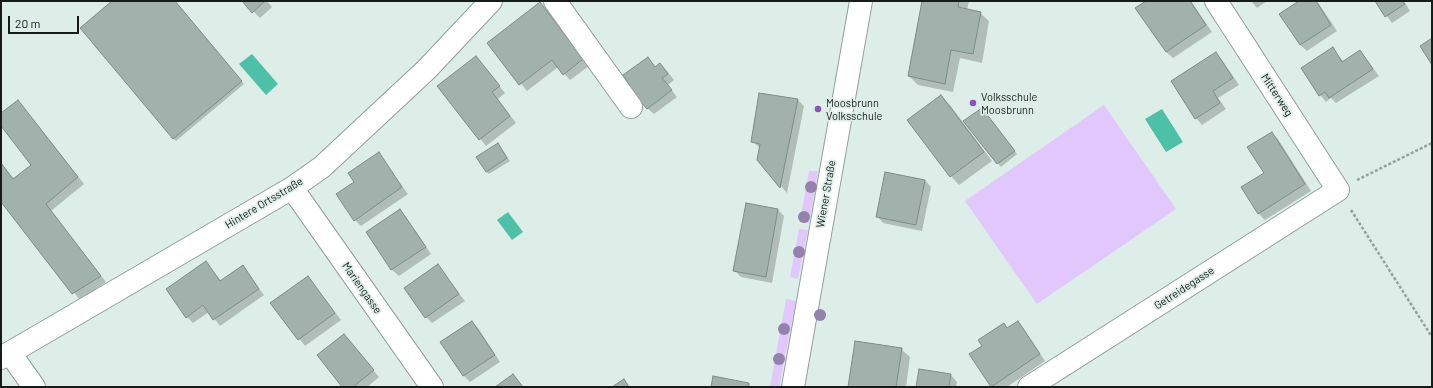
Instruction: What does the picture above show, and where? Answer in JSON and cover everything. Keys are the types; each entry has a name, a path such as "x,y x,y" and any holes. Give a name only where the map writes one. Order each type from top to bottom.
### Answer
{"street":[{"name":"Hintere Ortsstraße","path":"5,355 292,188 322,167 427,70 491,1"},
{"path":"555,1 631,107"},
{"name":"Wiener Straße","path":"793,387 861,1"},
{"name":"Mitterweg","path":"1216,1 1338,190"},
{"name":"Mariengasse","path":"292,188 432,387"},
{"name":"Getreidegasse","path":"1029,387 1338,190"},
{"path":"5,355 34,387"}],"path":[{"path":"1432,143 1338,190 1432,337"}],"shaded area":[{"path":"252,54 278,84 266,95 239,64"},
{"path":"1104,105 1176,209 1037,304 965,201"},
{"path":"1162,109 1183,142 1166,152 1145,119"},
{"path":"809,171 818,171 809,223 800,222"},
{"path":"508,212 523,232 512,240 497,220"},
{"path":"799,229 808,230 798,279 790,277"},
{"path":"786,299 796,301 779,387 770,387"}],"building":[{"path":"112,1 175,1 242,81 173,139 80,28"},
{"path":"242,1 265,1 252,13"},
{"path":"922,1 959,1 958,7 981,12 973,54 951,50 945,84 908,76"},
{"path":"1146,1 1190,1 1206,25 1166,52 1135,8"},
{"path":"1299,1 1316,1 1331,25 1300,45 1279,14"},
{"path":"1375,1 1402,1 1405,4 1385,17"},
{"path":"540,2 583,59 563,75 552,60 519,85 487,43"},
{"path":"1432,38 1432,65 1420,46"},
{"path":"1333,47 1342,62 1360,50 1373,69 1329,98 1325,92 1319,96 1301,68"},
{"path":"1216,52 1233,78 1213,91 1220,103 1195,119 1171,81"},
{"path":"476,56 500,86 492,92 510,116 479,140 437,86"},
{"path":"648,57 655,67 660,63 668,74 662,78 672,90 647,109 627,86 629,84 623,75"},
{"path":"759,93 798,99 780,188 757,160 760,144 751,142"},
{"path":"941,95 984,152 950,177 907,120"},
{"path":"18,100 78,177 46,204 101,276 72,294 1,202 1,163 13,179 31,165 1,126 1,113"},
{"path":"982,108 1015,151 997,164 963,121"},
{"path":"1272,132 1305,184 1258,214 1241,187 1264,173 1247,147"},
{"path":"498,143 507,158 486,172 476,157"},
{"path":"379,152 402,187 354,221 336,194 354,182 348,173"},
{"path":"885,172 925,180 916,225 876,217"},
{"path":"746,203 778,209 766,277 733,271"},
{"path":"400,209 426,247 391,270 366,232"},
{"path":"206,261 220,281 243,265 259,289 213,320 203,305 186,318 166,289"},
{"path":"438,264 459,294 425,318 404,288"},
{"path":"308,276 335,313 298,340 270,303"},
{"path":"472,321 495,355 463,376 440,342"},
{"path":"1018,321 1040,354 991,387 969,354 982,346 978,340 1004,323 1007,328"},
{"path":"344,334 374,370 353,387 342,387 317,355"},
{"path":"855,341 902,348 896,387 848,387"},
{"path":"919,369 951,374 949,387 916,387"},
{"path":"513,374 523,387 495,387"},
{"path":"713,376 749,383 749,387 711,387"},
{"path":"624,379 629,387 612,387"}],"place":[{"name":"Volksschule Moosbrunn","path":"973,103"},
{"name":"Moosbrunn Volksschule","path":"818,109"}]}
